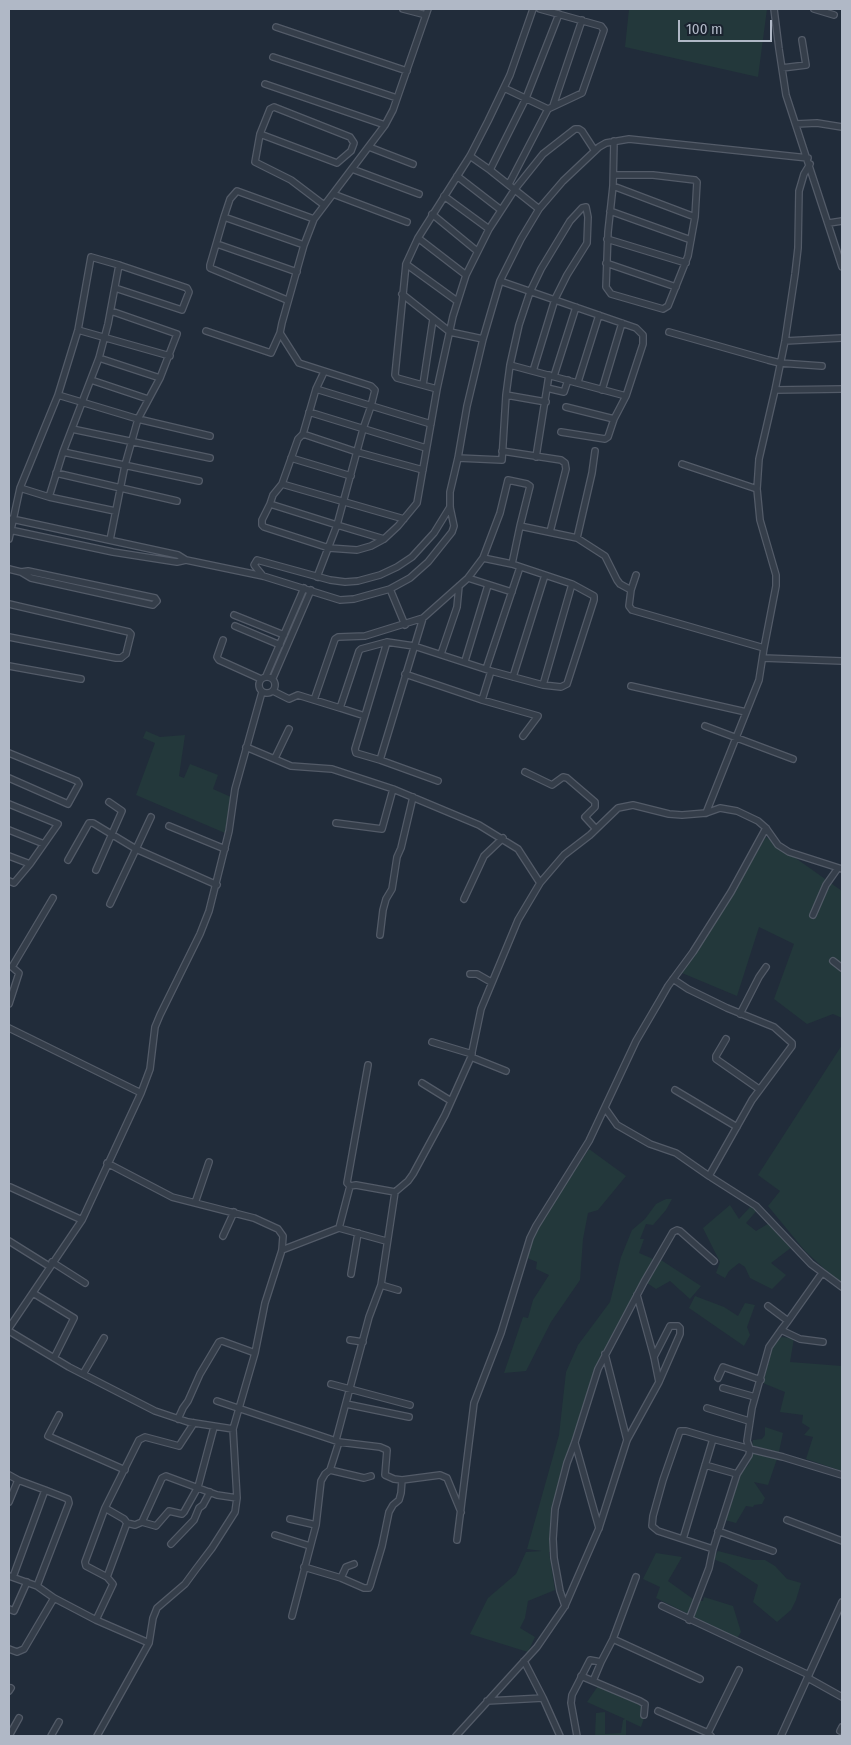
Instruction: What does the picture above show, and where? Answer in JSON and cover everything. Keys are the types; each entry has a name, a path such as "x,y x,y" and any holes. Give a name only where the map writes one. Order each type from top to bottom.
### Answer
{"street":[{"path":"206,331 270,353 280,333 287,300 314,219 385,125 397,98 427,12 403,9"},
{"path":"437,389 397,378 395,375 406,264 432,214 470,156 504,88 533,9"},
{"path":"504,88 550,107 582,93 603,27 540,9"},
{"path":"774,9 786,95 842,266"},
{"path":"814,9 834,15"},
{"path":"490,170 526,98 558,14"},
{"path":"509,184 550,107 582,20"},
{"path":"276,27 407,71"},
{"path":"782,68 806,65 802,40"},
{"path":"273,57 397,98"},
{"path":"265,84 385,125"},
{"path":"260,134 337,163 351,151 354,143 350,136 274,107 270,109 260,134 255,162 291,180 324,205"},
{"path":"796,124 817,123 842,127"},
{"path":"324,372 316,389 303,434 298,439 282,484 273,495 262,520 262,525 329,548 357,550 371,546 384,539 417,503 437,389 457,301 466,275 489,229 514,189 542,154 575,129 582,131 594,151"},
{"path":"12,519 178,555 186,560 263,576 331,598 347,600 390,589 418,571 443,544 454,526 450,507 450,492 467,406 483,339 500,281 521,239 551,193 594,151 614,141 630,139 808,158"},
{"path":"614,141 614,175 607,239 606,287 611,294 663,309 668,306 686,263 695,217 698,184 695,180 653,175 614,175"},
{"path":"368,147 413,164"},
{"path":"470,156 509,184 539,209"},
{"path":"706,812 758,680 776,586 776,575 760,520 757,489 759,460 785,341 798,248 798,191 802,178 810,164"},
{"path":"352,169 419,194"},
{"path":"458,176 501,210"},
{"path":"613,186 695,217"},
{"path":"287,300 212,270 210,265 224,217 230,200 237,191 314,219"},
{"path":"333,194 407,222"},
{"path":"444,196 489,229"},
{"path":"458,458 502,460 506,395 519,325 530,292 541,269 570,221 582,208 586,207 588,217 586,243 566,275 555,300 532,371"},
{"path":"610,211 691,240"},
{"path":"432,214 477,251"},
{"path":"224,217 304,245"},
{"path":"829,223 842,221"},
{"path":"418,238 466,275"},
{"path":"607,239 686,263"},
{"path":"216,244 297,272"},
{"path":"9,539 20,488 58,395 78,330 90,259 94,257 119,265 187,288 189,292 182,310 115,288"},
{"path":"606,263 676,287"},
{"path":"406,264 457,301"},
{"path":"49,497 63,452 99,358 111,311 119,265"},
{"path":"500,281 622,323 639,330 644,339 626,396 614,419 608,437 605,439 561,432"},
{"path":"402,294 450,332 483,339"},
{"path":"536,456 547,388 576,307"},
{"path":"110,540 125,464 138,419 170,356 176,334 111,311"},
{"path":"578,382 599,315"},
{"path":"423,385 433,320"},
{"path":"602,390 622,323"},
{"path":"78,330 105,336 170,356"},
{"path":"669,332 780,363 822,366"},
{"path":"280,333 299,364 374,387 371,406 337,525 317,577"},
{"path":"785,341 842,338"},
{"path":"99,358 160,378"},
{"path":"510,366 578,382 626,396"},
{"path":"91,380 148,399"},
{"path":"547,388 564,392 568,380"},
{"path":"316,389 431,424"},
{"path":"775,390 842,389"},
{"path":"58,395 138,419 210,436"},
{"path":"506,395 546,402"},
{"path":"566,407 614,419"},
{"path":"309,412 426,448"},
{"path":"72,429 210,458"},
{"path":"303,434 357,452 423,470"},
{"path":"502,451 562,460 564,462 566,466 550,532"},
{"path":"577,538 595,451"},
{"path":"63,452 199,481"},
{"path":"292,458 351,476"},
{"path":"682,464 757,489"},
{"path":"56,473 177,501"},
{"path":"314,700 335,638 365,636 423,618 468,578 483,558 500,513 508,480 530,486 512,564"},
{"path":"282,484 404,519"},
{"path":"20,488 49,497 115,511"},
{"path":"270,504 384,539"},
{"path":"263,576 254,565 257,560 317,577 346,582 380,575 397,567 412,556 434,533 450,507"},
{"path":"520,526 577,538 605,556 620,584 631,590"},
{"path":"10,530 113,552 177,562 186,560"},
{"path":"340,708 359,651 394,641 513,677 561,688 567,684 594,600 592,593 572,584 512,564 483,558"},
{"path":"482,700 489,670 520,568"},
{"path":"9,569 21,572 30,578 153,605 157,601 155,598 28,571 21,572"},
{"path":"513,677 545,575"},
{"path":"636,575 631,590 629,606 632,610 764,648"},
{"path":"468,578 512,592"},
{"path":"543,684 572,584"},
{"path":"464,661 488,585"},
{"path":"441,654 457,607 459,586"},
{"path":"267,677 304,588"},
{"path":"390,589 405,624"},
{"path":"233,1429 194,1423 154,1411 54,1358 9,1329 82,1220 141,1093 150,1069 155,1028 210,911 225,849 235,789 262,692 258,684 267,677 311,590"},
{"path":"9,604 131,634 126,654 121,658 9,636"},
{"path":"234,615 284,635"},
{"path":"380,760 423,618"},
{"path":"234,626 280,645"},
{"path":"223,640 217,657 219,660 267,677 276,685 268,693 262,692"},
{"path":"387,642 355,752 438,781"},
{"path":"763,658 842,661"},
{"path":"9,666 81,679"},
{"path":"405,674 482,700 538,716 522,736"},
{"path":"631,686 746,712"},
{"path":"273,690 289,699 298,695 365,716"},
{"path":"705,726 736,736 793,759"},
{"path":"275,758 289,729"},
{"path":"246,747 295,767 332,769 393,789 480,824 503,838 522,853 540,883"},
{"path":"9,753 79,784 68,804 9,778"},
{"path":"525,772 552,785 563,777 567,778 595,802 595,807 585,817 596,829"},
{"path":"336,823 382,829 393,789"},
{"path":"380,935 383,910 386,899 392,889 397,856 401,848 413,797"},
{"path":"96,870 122,811 109,802"},
{"path":"9,804 58,824 30,864 11,882 9,890"},
{"path":"292,1616 316,1525 321,1481 330,1470 349,1389 369,1317 381,1285 386,1241 395,1192 413,1174 451,1101 471,1055 481,1009 491,982 518,920 540,883 564,855 618,808 628,805 641,806 677,815 706,812 720,808 730,809 758,821 766,828 778,845 789,852 840,868 826,885 813,915"},
{"path":"110,904 151,817"},
{"path":"68,860 88,823 93,823 136,849 216,885"},
{"path":"169,826 225,849"},
{"path":"457,1540 462,1512 468,1443 474,1403 501,1333 530,1238 589,1141 636,1041 673,979 693,952 731,892 766,828"},
{"path":"9,830 44,844"},
{"path":"464,899 484,856 503,838"},
{"path":"9,856 30,864"},
{"path":"9,1004 19,973 12,967 53,898"},
{"path":"833,961 842,968"},
{"path":"740,1014 759,977 766,968"},
{"path":"470,974 477,974 491,982"},
{"path":"673,979 688,989 740,1014 774,1027 792,1043 792,1046 759,1089 709,1176"},
{"path":"9,1028 141,1093"},
{"path":"726,1039 716,1059 759,1089"},
{"path":"432,1042 471,1055 506,1071"},
{"path":"339,1228 350,1186 347,1183 368,1065"},
{"path":"422,1083 451,1101"},
{"path":"675,1090 737,1127"},
{"path":"605,1108 617,1125 650,1144 676,1153 756,1206 795,1248 822,1273 842,1287"},
{"path":"195,1203 209,1162"},
{"path":"97,1736 149,1643 153,1618 157,1608 185,1584 212,1548 234,1512 237,1498 233,1429 254,1353 265,1303 282,1250 283,1236 278,1229 267,1223 234,1212 172,1197 107,1164"},
{"path":"350,1186 356,1185 395,1192"},
{"path":"10,1187 82,1220"},
{"path":"223,1236 234,1212"},
{"path":"282,1250 339,1228 386,1241"},
{"path":"565,1606 560,1591 554,1558 553,1526 555,1509 593,1382 604,1354 674,1232 677,1230 714,1260"},
{"path":"351,1274 358,1234"},
{"path":"9,1241 85,1283"},
{"path":"752,1449 747,1441 749,1420 769,1347 822,1273"},
{"path":"381,1285 398,1290"},
{"path":"33,1293 74,1318 54,1358"},
{"path":"637,1295 659,1382"},
{"path":"768,1306 788,1321"},
{"path":"456,1736 537,1647 565,1606 599,1528 626,1440 659,1382 680,1334 680,1328 675,1325 670,1326 654,1357"},
{"path":"781,1330 800,1338 823,1342"},
{"path":"83,1374 104,1338"},
{"path":"350,1340 363,1342"},
{"path":"178,1419 200,1374 219,1342 222,1341 254,1353"},
{"path":"604,1354 626,1440"},
{"path":"718,1378 723,1366 760,1380"},
{"path":"331,1384 410,1405"},
{"path":"723,1388 756,1397"},
{"path":"216,1401 337,1441 386,1448 388,1451 385,1475 394,1480 440,1475 447,1478 462,1512"},
{"path":"346,1404 409,1417"},
{"path":"707,1408 749,1420"},
{"path":"59,1415 48,1436 125,1470"},
{"path":"96,1620 113,1584 107,1577 85,1565 105,1508 142,1438 179,1446 194,1423"},
{"path":"127,1523 136,1524 142,1522 156,1526 169,1511 184,1513 198,1487 214,1427"},
{"path":"713,1549 683,1538 658,1532 652,1526 653,1516 680,1431 686,1431 842,1475"},
{"path":"683,1538 713,1439"},
{"path":"575,1442 599,1528"},
{"path":"689,1620 709,1568 718,1532 737,1474 752,1449"},
{"path":"705,1465 737,1474"},
{"path":"330,1470 364,1478 371,1476"},
{"path":"9,1475 68,1499 37,1586"},
{"path":"142,1522 164,1476 169,1476 210,1492 237,1498"},
{"path":"9,1502 10,1493 18,1480"},
{"path":"304,1568 369,1588 382,1546 389,1512 400,1497 402,1480"},
{"path":"45,1490 11,1577 37,1586 54,1598 96,1620 149,1643"},
{"path":"171,1544 194,1520 199,1508 203,1505 210,1492"},
{"path":"105,1508 124,1518 127,1523"},
{"path":"290,1519 316,1525"},
{"path":"787,1520 842,1541"},
{"path":"107,1577 127,1523"},
{"path":"718,1532 773,1551"},
{"path":"275,1535 310,1546"},
{"path":"341,1578 346,1566 354,1564"},
{"path":"593,1681 613,1639 636,1577"},
{"path":"9,1609 14,1611 28,1582"},
{"path":"9,1649 17,1652 24,1649 54,1598"},
{"path":"783,1735 842,1602"},
{"path":"662,1606 809,1676 842,1697"},
{"path":"613,1639 700,1679"},
{"path":"577,1736 571,1703 572,1695 590,1660 601,1662"},
{"path":"524,1661 560,1736"},
{"path":"658,1711 710,1734 739,1670"},
{"path":"581,1676 645,1704 644,1715"},
{"path":"487,1702 543,1698"},
{"path":"9,1736 19,1718"},
{"path":"51,1736 59,1722"}],"green space":[{"path":"629,9 767,9 758,77 625,47"},
{"path":"146,731 160,737 185,735 179,776 184,778 190,764 218,775 213,789 231,797 225,833 136,795 155,743 143,738"},
{"path":"766,837 842,891 842,1018 833,1014 807,1024 774,999 794,944 759,927 737,996 682,973"},
{"path":"842,1045 842,1285 805,1251 768,1206 780,1191 758,1175"},
{"path":"589,1149 626,1176 598,1210 588,1213 583,1239 580,1280 551,1322 526,1371 504,1373 523,1317 528,1318 533,1300 549,1275 536,1269 537,1262 527,1258 534,1232"},
{"path":"666,1199 672,1199 666,1210 653,1225 646,1224 640,1239 644,1239 639,1253 653,1259 652,1270 593,1381 567,1463 553,1529 550,1531 552,1552 549,1552 555,1590 528,1601 525,1618 520,1628 535,1637 528,1652 470,1634 488,1598 516,1574 526,1552 542,1551 527,1549 559,1435 566,1372 578,1345 610,1302 621,1257 632,1230 645,1219 656,1204"},
{"path":"730,1205 739,1219 752,1205 758,1209 746,1223 756,1231 771,1222 792,1247 771,1263 786,1275 772,1289 750,1278 745,1267 739,1263 729,1271 725,1278 716,1273 720,1262 703,1228"},
{"path":"661,1260 701,1286 690,1299 670,1281 656,1289 647,1283"},
{"path":"695,1296 724,1307 738,1316 745,1303 755,1305 747,1327 750,1335 744,1346 689,1308"},
{"path":"779,1337 794,1338 790,1362 842,1366 842,1471 806,1459 813,1437 804,1435 810,1428 802,1423 803,1415 780,1412 785,1392 763,1383 772,1348"},
{"path":"765,1427 783,1433 779,1452 752,1446 753,1440 762,1439 765,1435"},
{"path":"751,1453 778,1456 768,1485 754,1482 765,1498 762,1504 754,1505 753,1507 746,1506 736,1523 725,1520 740,1475 749,1464"},
{"path":"718,1551 753,1560 765,1560 775,1566 787,1579 801,1583 791,1610 777,1622 753,1602 758,1585 726,1564 713,1559"},
{"path":"656,1553 682,1557 668,1581 693,1599 703,1601 704,1597 733,1606 741,1632 737,1638 656,1598 660,1587 643,1579"},
{"path":"598,1686 649,1704 641,1727 626,1720 626,1736 595,1736 596,1713 605,1712 605,1734 621,1733 623,1720 625,1719 587,1702"}]}
